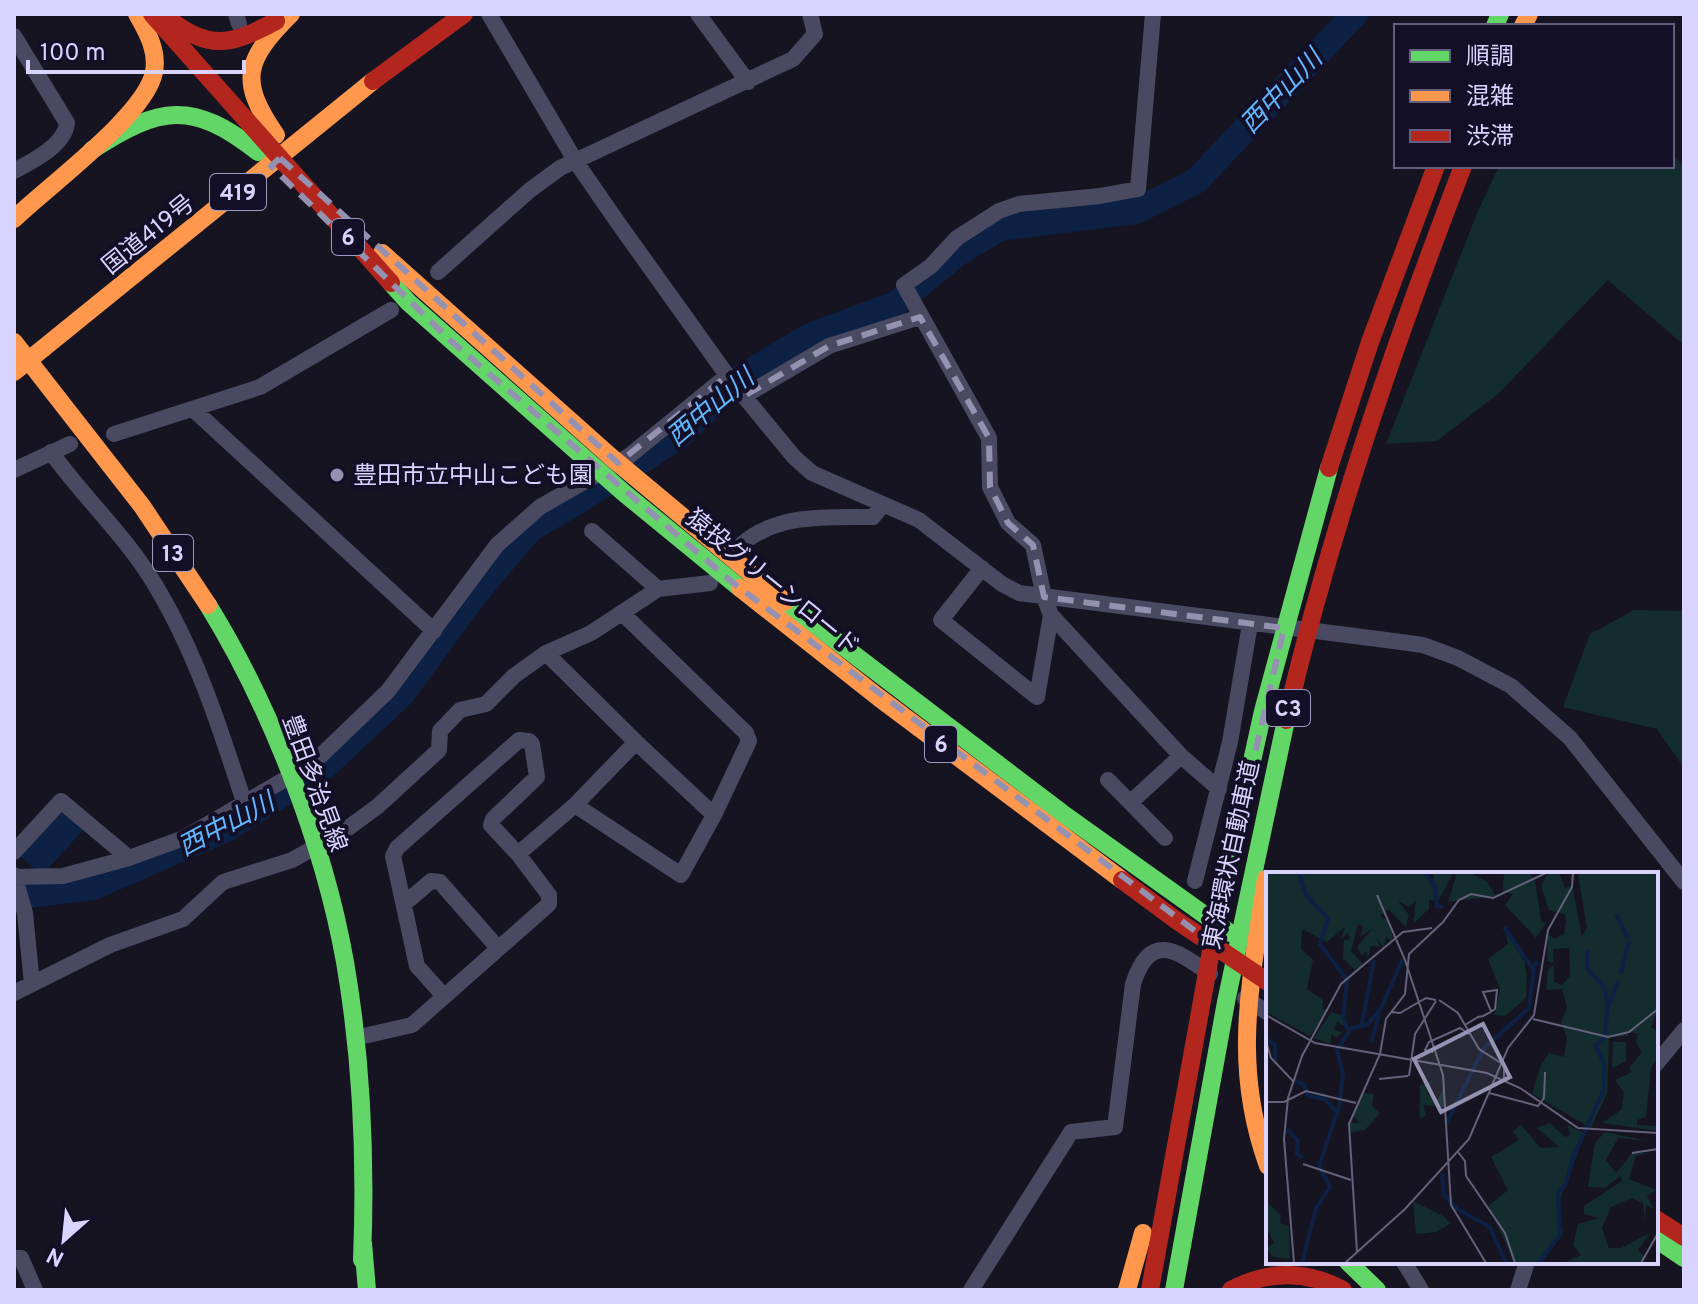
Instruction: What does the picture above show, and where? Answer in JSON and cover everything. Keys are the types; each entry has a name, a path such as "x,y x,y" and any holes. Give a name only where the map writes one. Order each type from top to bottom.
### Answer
{"main road":[{"path":"14,219 140,105 152,83 156,58 154,44 137,14"},
{"name":"猿投グリーンロード","path":"152,14 408,302 603,462 641,483 872,670 1062,813 1266,958"},
{"path":"164,14 195,38 222,43 250,35 290,14"},
{"path":"269,146 248,80 255,54 290,14"},
{"name":"国道419号","path":"21,366 375,80 464,14"},
{"path":"92,150 131,124 148,118 179,114 212,121 244,140 269,146"},
{"name":"東海環状自動車道","path":"1150,1290 1204,978 1267,694 1313,519 1343,423 1435,168"},
{"name":"東海環状自動車道","path":"1174,1290 1226,991 1267,797 1312,614 1367,430 1416,287 1462,168"},
{"name":"猿投グリーンロード","path":"291,170 409,277 603,462 624,493 878,697 1176,920 1266,981"},
{"name":"豊田多治見線","path":"14,342 21,366 136,499 211,609 265,713 285,765 316,852 343,949 364,1141 361,1290"},
{"path":"1267,872 1312,614"},
{"path":"1266,880 1246,1058 1248,1104 1266,1161"},
{"path":"1127,1290 1161,1165 1187,1039 1204,978"},
{"path":"1658,1220 1684,1237"},
{"path":"1658,1240 1684,1258"},
{"path":"363,1243 367,1290"},
{"path":"1350,1264 1377,1290"},
{"path":"1231,1290 1259,1277 1280,1273 1319,1278 1343,1290"}],"street":[{"path":"489,14 576,162 728,377 794,457 812,473 919,520 1002,584 1019,593 1423,645 1458,658 1501,680 1570,738 1684,882"},
{"path":"698,14 748,82"},
{"path":"438,272 530,190 560,168 793,59 815,34 810,14"},
{"path":"1153,14 1138,189 1019,204 999,211 957,238 931,266 904,285 989,438 990,487 1008,523 1033,545 1051,615 1181,756 1219,789"},
{"path":"14,36 20,57 67,123 66,133 59,140 14,171"},
{"path":"114,434 260,387 391,310"},
{"path":"743,395 829,346 920,316"},
{"path":"32,984 25,913 15,878 63,876 129,858 184,838 313,763 388,691 497,545 540,507 629,456 728,377"},
{"path":"194,410 434,631"},
{"path":"14,470 70,444"},
{"path":"51,452 112,525 153,582 189,650 215,710 245,805"},
{"path":"742,544 751,536 812,516 873,517 883,504"},
{"path":"592,531 658,589"},
{"path":"982,568 941,620 1037,697 1051,615"},
{"path":"14,993 110,945 183,919 223,882 292,860 344,831 378,806 439,750 440,731 460,710 486,704 514,676 546,653 591,633 658,589 710,583"},
{"path":"575,805 687,878 749,741 746,733 622,613"},
{"path":"1195,881 1230,742 1250,624"},
{"path":"546,653 714,815"},
{"path":"355,1038 405,1029 549,904 549,895 491,825 493,819 537,777 529,741 519,740 397,848 393,856 417,966 443,995"},
{"path":"518,854 575,805 636,742"},
{"path":"1131,802 1181,756"},
{"path":"1108,780 1165,838"},
{"path":"14,852 61,801 129,858"},
{"path":"404,904 431,881 440,882 498,948"},
{"path":"971,1290 1071,1132 1115,1127 1133,984 1138,968 1147,955 1163,950 1178,952 1266,1012"},
{"path":"1658,1062 1684,1030"},
{"path":"14,1258 21,1258 35,1290"},
{"path":"1405,1264 1421,1290"},
{"path":"1518,1290 1526,1264"}],"highlighted area":[{"path":"280,158 618,463 727,376 744,396 829,346 920,317 989,438 990,487 1008,523 1033,545 1044,597 1284,628 1211,943 732,582 451,341 271,166"}],"green space":[{"path":"1674,157 1684,166 1684,345 1608,280 1498,394 1437,441 1386,444 1478,211 1498,168 1674,168"},
{"path":"1634,610 1684,611 1684,768 1657,729 1563,707 1590,634"}],"water":[{"path":"60,807 85,828 44,873 39,873 18,854"}],"waterway":[{"name":"西中山川","path":"14,897 93,887 228,828 322,769 402,694 476,593 530,529 678,437 743,376 810,336 896,304 957,254 1000,228 1136,211 1196,181 1355,14"}],"traffic: fast":[{"path":"1496,24 1500,14"},
{"path":"92,150 137,124 176,115 214,124 258,152"},
{"path":"391,283 408,302 624,493 740,588"},
{"path":"1214,934 1263,711 1329,468"},
{"path":"785,602 1062,813 1230,933"},
{"path":"208,605 253,687 292,778 324,871 336,917 351,999 359,1073 363,1148 362,1260"},
{"path":"1174,1290 1226,1002 1286,720"},
{"path":"1658,1240 1684,1258"},
{"path":"363,1243 367,1290"},
{"path":"1350,1264 1377,1290"}],"traffic: slow":[{"path":"14,219 115,129 147,89 154,72 154,56 151,42 137,14"},
{"path":"276,135 256,99 252,71 264,45 291,14"},
{"path":"1524,24 1529,14"},
{"path":"14,372 373,81"},
{"path":"382,253 611,457 785,602"},
{"path":"14,342 142,506 208,605"},
{"path":"740,588 878,697 1122,880"},
{"path":"1266,879 1250,988 1247,1058 1250,1093 1266,1159"},
{"path":"1127,1290 1143,1233"}],"traffic: jam":[{"path":"152,14 391,283"},
{"path":"373,81 464,14"},
{"path":"169,19 197,36 222,41 247,35 276,21"},
{"path":"1329,468 1370,342 1435,168"},
{"path":"1286,720 1322,579 1365,440 1462,168"},
{"path":"1122,880 1266,981"},
{"path":"1150,1290 1214,934"},
{"path":"1658,1220 1684,1237"},
{"path":"1231,1290 1259,1279 1287,1275 1315,1279 1343,1290"}],"place":[{"name":"豊田市立中山こども園","path":"337,475"}]}
